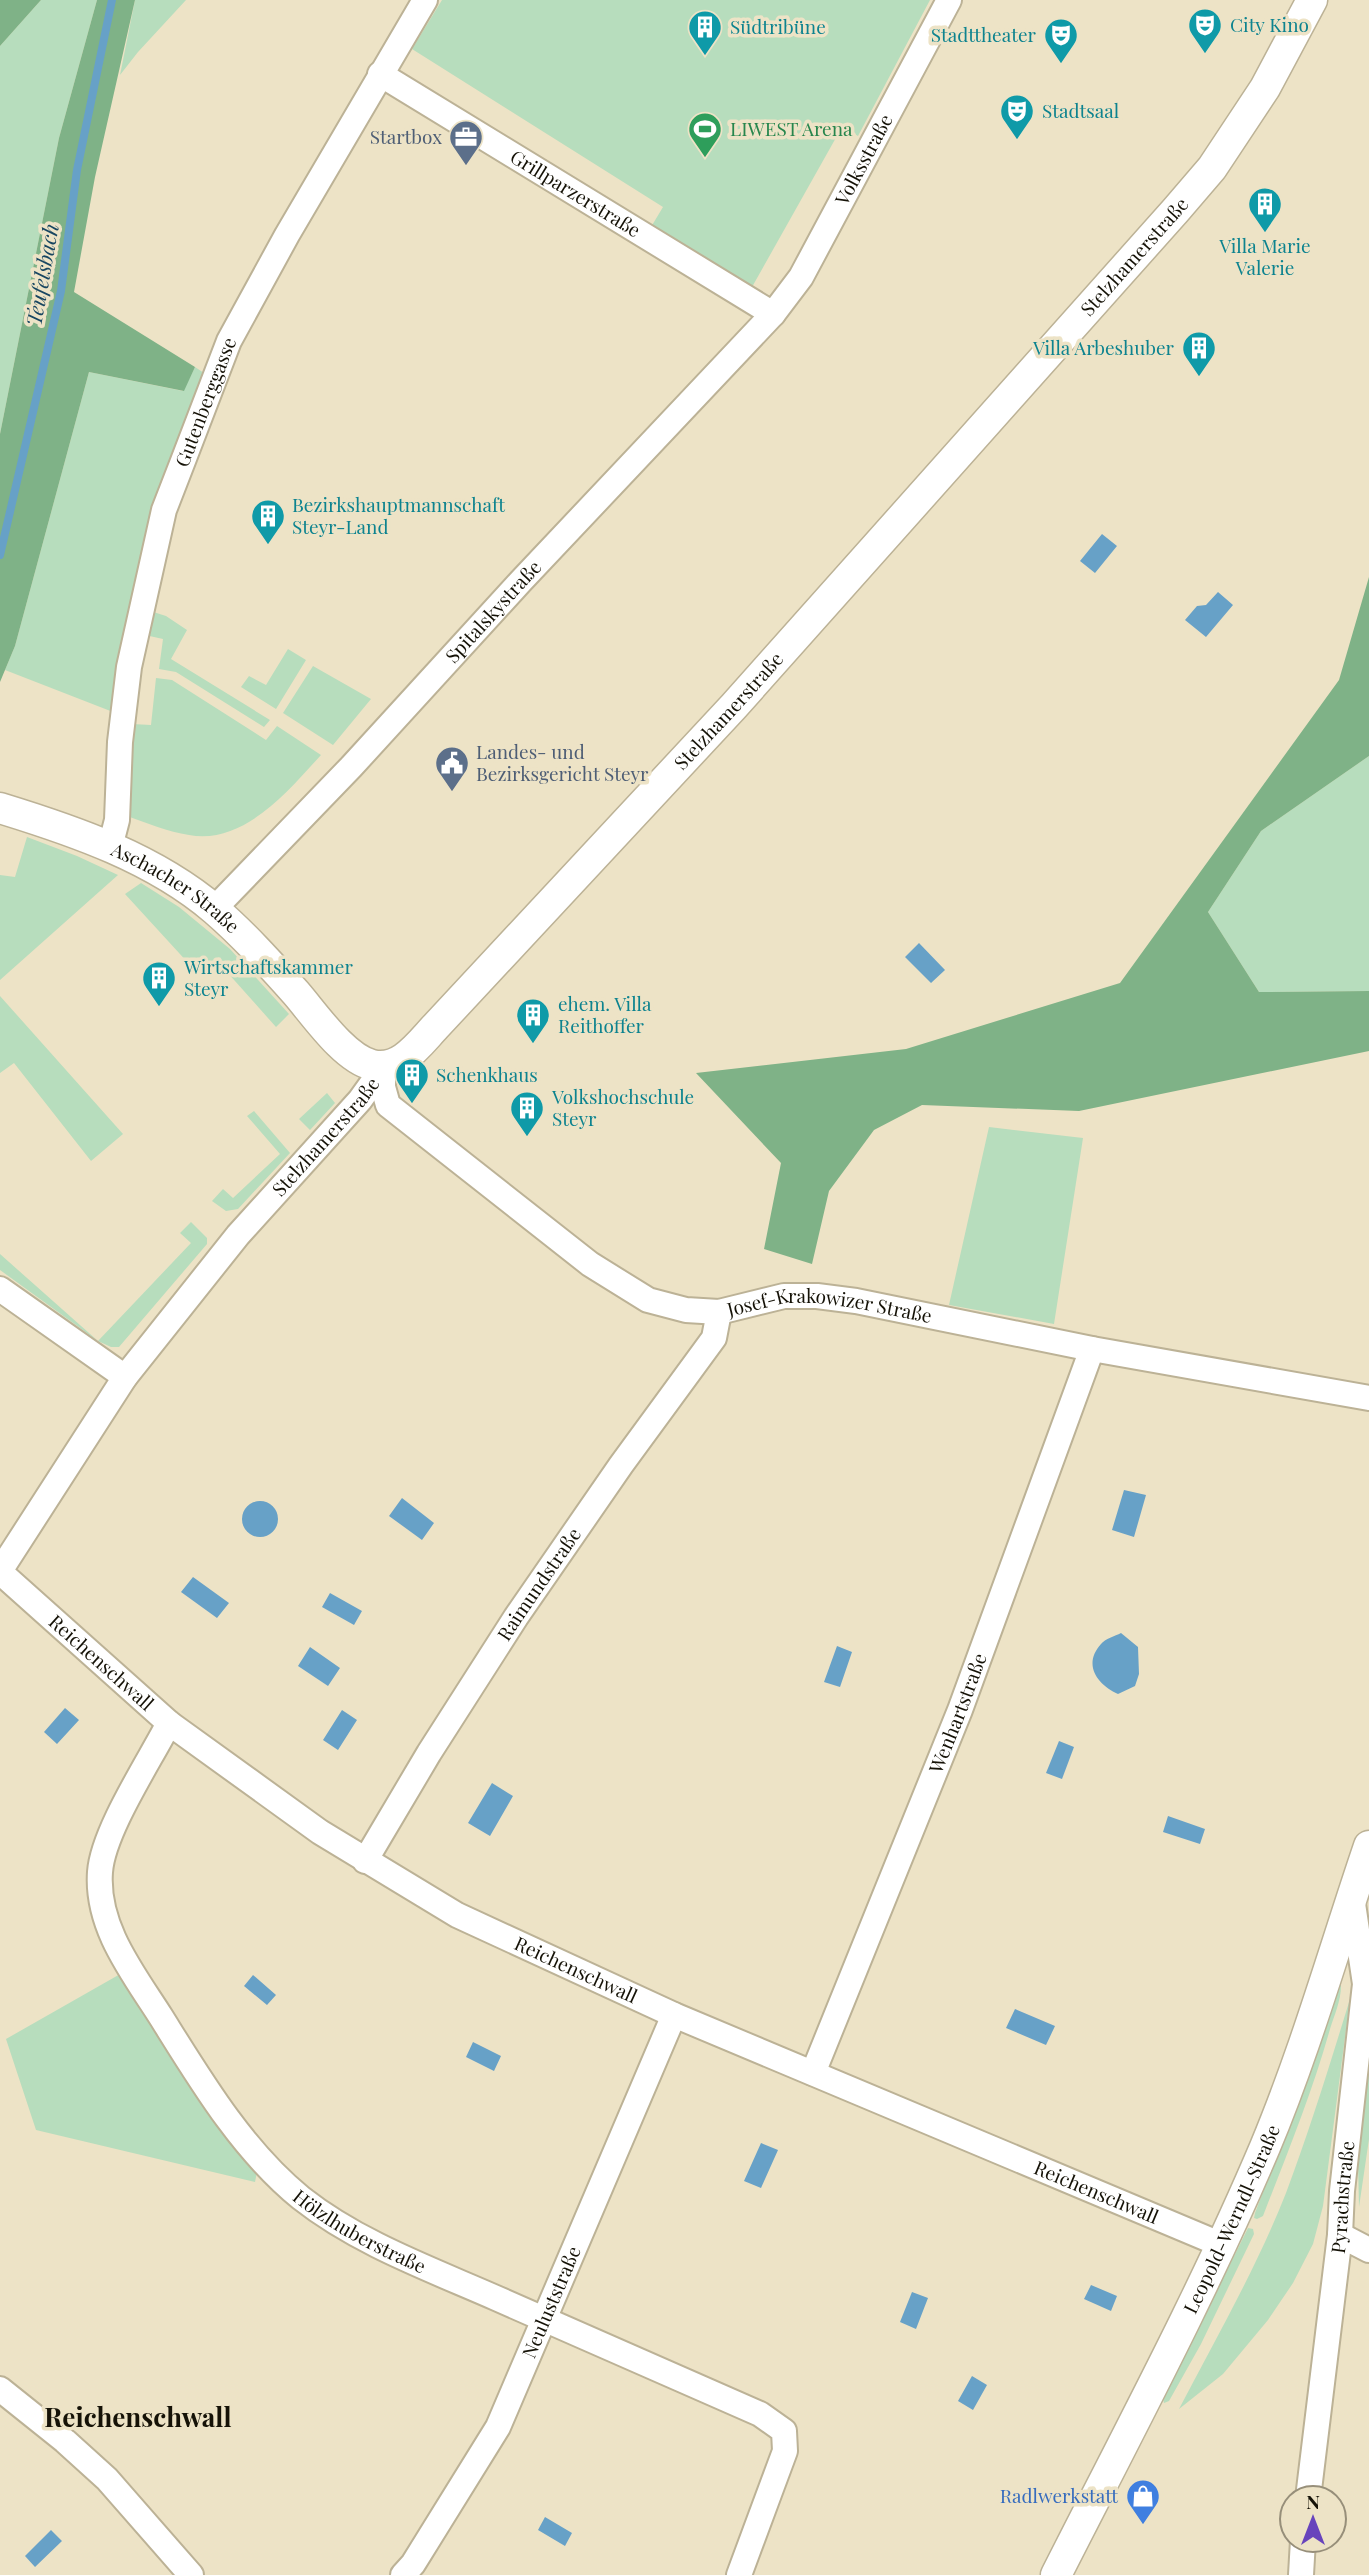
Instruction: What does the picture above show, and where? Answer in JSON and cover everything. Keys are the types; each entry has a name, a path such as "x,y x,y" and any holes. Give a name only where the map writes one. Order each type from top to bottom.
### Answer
{"street":[{"name":"Gutenberggasse","path":"110,847 117,820 120,742 129,667 164,510 229,341 287,235 425,0"},
{"name":"Volksstraße","path":"772,314 802,277 949,0"},
{"name":"Stelzhamerstraße","path":"0,1571 125,1377 238,1235 360,1100 383,1068 406,1056 436,1026 734,706 1161,228 1212,168 1237,131 1265,88 1312,0"},
{"name":"Grillparzerstraße","path":"380,74 772,314"},
{"name":"Spitalskystraße","path":"214,909 351,767 772,314"},
{"name":"Aschacher Straße","path":"0,808 110,847 156,871 214,909 250,942 338,1042 361,1062 383,1068"},
{"name":"Josef-Krakowizer Straße","path":"383,1068 383,1087 388,1105 590,1264 648,1300 686,1310 719,1312 784,1296 817,1296 1092,1349 1369,1398"},
{"path":"0,1289 125,1377"},
{"name":"Raimundstraße","path":"365,1861 429,1753 516,1617 621,1465 714,1338 719,1312"},
{"name":"Wenhartstraße","path":"813,2073 960,1710 1092,1349"},
{"name":"Reichenschwall","path":"0,1571 170,1723 320,1832 457,1915 674,2015 1222,2245"},
{"name":"Hölzlhuberstraße","path":"170,1723 106,1843 100,1871 101,1901 109,1930 204,2085 270,2168 301,2197 334,2221 393,2253 760,2414 784,2431 785,2451 739,2575"},
{"name":"Leopold-Werndl-Straße","path":"1056,2575 1222,2245 1266,2144 1300,2053 1369,1846"},
{"name":"Pyrachstraße","path":"1310,2484 1340,2235 1342,2191 1365,1984 1352,1895"},
{"name":"Neuluststraße","path":"403,2575 413,2564 498,2427 674,2015"},
{"path":"1340,2235 1369,2250"},
{"path":"0,2389 107,2479 191,2575"},
{"path":"1301,2575 1302,2554"}],"green space":[{"path":"0,0 41,0 0,46"},
{"path":"41,0 97,0 59,138 0,434 0,46"},
{"path":"97,0 135,0 95,177 74,292 195,367 184,391 89,372 15,646 0,682 0,434 59,138"},
{"path":"135,0 186,0 120,75"},
{"name":"LIWEST Arena","path":"442,0 930,0 858,136 842,127 752,287 651,227 663,207 412,49"},
{"path":"195,367 204,373 160,491 113,712 5,670 15,646 89,372 183,391"},
{"path":"1369,577 1369,756 1261,831 1208,912 1259,992 1369,991 1369,1051 1079,1111 922,1105 874,1130 829,1191 812,1264 764,1249 781,1163 696,1073 906,1049 1120,983 1339,680"},
{"path":"147,610 166,616 187,630 171,659 270,720 264,727 176,672 159,669 163,639 145,635"},
{"path":"288,649 306,660 276,709 241,687 249,676 266,685"},
{"path":"313,666 371,699 333,745 283,713"},
{"path":"156,678 172,680 266,740 277,726 321,755 279,799 246,824 228,832 209,836 189,835 165,830 127,816 132,724 151,725"},
{"path":"1369,756 1369,991 1259,992 1208,912 1261,831"},
{"path":"27,837 118,875 0,980 0,875 15,877"},
{"path":"141,883 179,907 230,949 289,1014 276,1027 218,962 201,977 125,894"},
{"path":"0,996 123,1134 91,1161 14,1063 0,1073"},
{"path":"327,1093 335,1103 310,1130 299,1119"},
{"path":"254,1111 290,1153 238,1209 226,1211 212,1201 223,1189 233,1198 280,1154 247,1116"},
{"path":"989,1127 1083,1138 1054,1324 949,1305"},
{"path":"191,1222 207,1238 207,1244 119,1347 111,1347 98,1341 191,1243 180,1233"},
{"path":"0,1254 98,1341 0,1270"},
{"path":"122,1973 258,2167 255,2182 36,2130 6,2039"},
{"path":"1340,1977 1338,2003 1307,2100 1263,2216 1254,2218 1318,2046"},
{"path":"1350,1999 1323,2206 1313,2244 1293,2283 1268,2320 1223,2374 1179,2409 1236,2302 1275,2221 1303,2145"},
{"path":"1369,2055 1369,2139 1359,2207 1358,2162"},
{"path":"1248,2228 1253,2229 1254,2234 1201,2344 1169,2401 1164,2403 1163,2399"}],"water":[{"path":"1102,534 1117,546 1095,573 1080,561"},
{"path":"1218,592 1233,605 1206,637 1185,620 1197,606 1206,605"},
{"path":"919,943 945,970 931,983 905,957"},
{"path":"1124,1490 1146,1495 1134,1537 1112,1530"},
{"path":"402,1498 434,1523 422,1540 389,1516"},
{"path":"260,1501 273,1506 278,1519 273,1532 260,1537 247,1532 242,1519 247,1506"},
{"path":"193,1577 229,1603 217,1618 181,1592"},
{"path":"330,1593 362,1611 354,1625 322,1607"},
{"path":"1121,1633 1138,1647 1139,1674 1135,1686 1118,1694 1099,1680 1093,1667 1093,1659 1103,1642"},
{"path":"837,1646 852,1652 840,1687 824,1682"},
{"path":"310,1647 340,1668 328,1686 298,1666"},
{"path":"65,1708 79,1720 57,1744 44,1732"},
{"path":"342,1710 357,1720 338,1750 323,1740"},
{"path":"1059,1741 1074,1747 1062,1779 1046,1773"},
{"path":"492,1783 513,1796 490,1836 468,1823"},
{"path":"1168,1816 1205,1829 1200,1844 1163,1832"},
{"path":"253,1975 276,1995 267,2005 244,1986"},
{"path":"1015,2009 1055,2026 1046,2045 1006,2028"},
{"path":"473,2042 501,2056 494,2071 466,2057"},
{"path":"761,2143 778,2150 761,2188 744,2181"},
{"path":"1091,2285 1117,2296 1111,2311 1084,2299"},
{"path":"912,2292 928,2298 916,2329 900,2322"},
{"path":"972,2376 987,2385 973,2410 958,2401"},
{"path":"545,2517 572,2533 565,2546 538,2530"},
{"path":"51,2530 62,2541 35,2567 25,2556"}],"waterway":[{"name":"Teufelsbach","path":"0,555 61,291 77,170 112,0"}],"place":[{"name":"City Kino","path":"1205,55"},
{"name":"Südtribüne","path":"705,57"},
{"name":"Stadttheater","path":"1061,65"},
{"name":"Stadtsaal","path":"1017,141"},
{"name":"LIWEST Arena","path":"705,159"},
{"name":"Startbox","path":"466,167"},
{"name":"Villa Marie Valerie","path":"1265,234"},
{"name":"Villa Arbeshuber","path":"1199,378"},
{"name":"Bezirkshauptmannschaft Steyr-Land","path":"268,546"},
{"name":"Landes- und Bezirksgericht Steyr","path":"452,793"},
{"name":"Wirtschaftskammer Steyr","path":"159,1008"},
{"name":"ehem. Villa Reithoffer","path":"533,1045"},
{"name":"Schenkhaus","path":"412,1105"},
{"name":"Volkshochschule Steyr","path":"527,1138"},
{"name":"Radlwerkstatt","path":"1143,2526"}],"district":[{"name":"Reichenschwall","path":"138,2418"}]}
